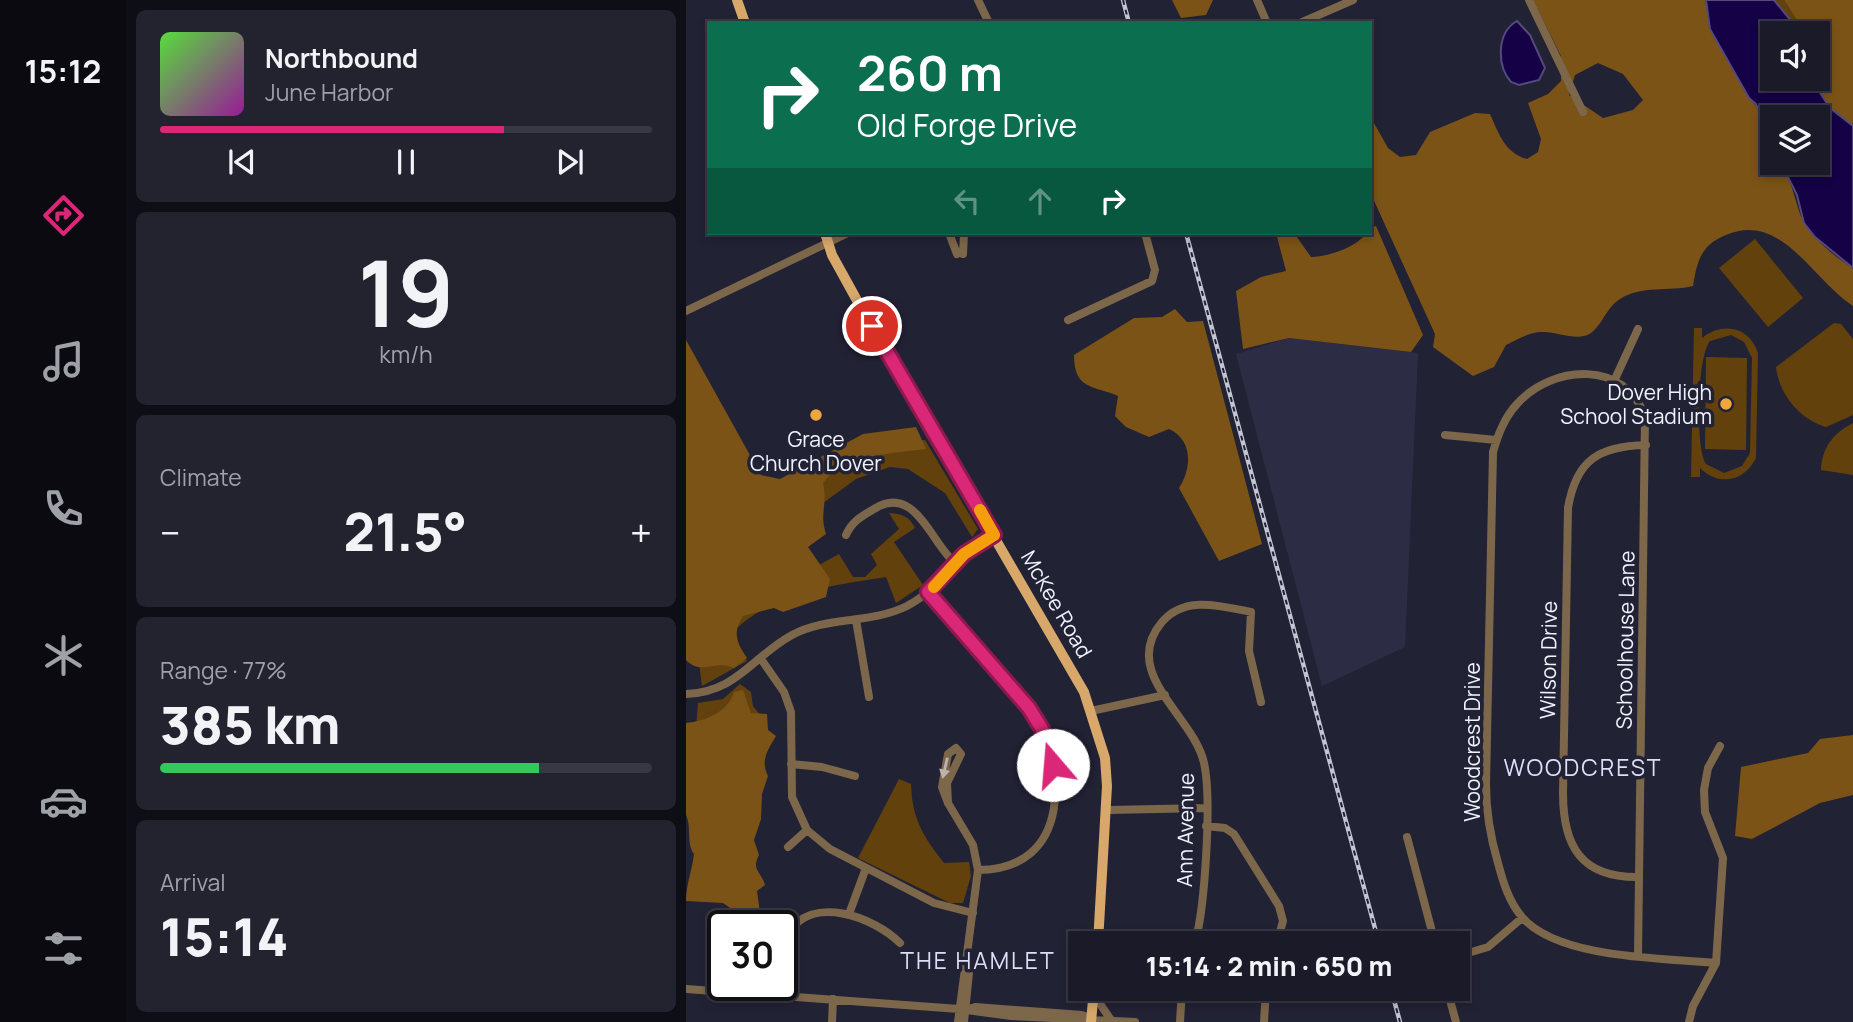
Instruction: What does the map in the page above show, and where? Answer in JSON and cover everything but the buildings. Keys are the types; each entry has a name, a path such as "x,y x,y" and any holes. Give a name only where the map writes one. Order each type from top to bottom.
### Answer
{"main road":[{"path":"737,0 744,21"},
{"name":"McKee Road","path":"826,238 994,535 1065,654 1091,711 1105,758 1108,810 1099,931"},
{"path":"1092,1021 1093,1001"}],"street":[{"path":"978,0 988,21"},
{"path":"1257,0 1266,21"},
{"path":"1305,21 1353,0"},
{"path":"1529,0 1583,112"},
{"path":"950,235 960,254 964,235"},
{"path":"1068,320 1152,281 1156,273 1146,235"},
{"path":"686,310 826,238"},
{"path":"1615,379 1638,330"},
{"name":"Woodcrest Drive","path":"1615,379 1587,373 1566,376 1541,386 1516,405 1496,440 1492,475 1486,815 1504,885 1522,918 1543,935 1561,944 1716,963"},
{"name":"Schoolhouse Lane","path":"1615,379 1640,403 1645,417 1638,955"},
{"path":"1445,435 1496,440"},
{"name":"Wilson Drive","path":"1639,877 1620,877 1598,871 1578,855 1565,830 1563,793 1568,508 1571,489 1577,475 1598,454 1625,445 1646,445"},
{"path":"846,535 855,521 879,506 899,503 916,512 942,551 956,563"},
{"path":"686,694 728,684 773,648 802,631 897,610 928,592 970,549 994,535"},
{"path":"928,592 1029,708 1042,729 1053,765 1053,811 1041,843 1028,857 1014,866 978,870"},
{"name":"Ann Avenue","path":"1196,931 1206,826 1201,754 1150,671 1148,659 1153,636 1164,620 1176,610 1199,604 1251,612 1249,651 1261,702"},
{"path":"856,620 869,697"},
{"path":"761,659 783,692 791,712 794,803 807,830 830,849 934,903 973,914"},
{"path":"1091,711 1165,695"},
{"path":"1689,1022 1693,1006 1716,963 1723,858 1705,812 1704,790 1708,768 1720,747"},
{"path":"948,803 947,783 961,754 956,748 949,752 942,787 948,803 973,845 978,870 967,959 961,985 964,1022"},
{"path":"791,764 822,767 855,776"},
{"path":"1108,810 1206,808"},
{"path":"1206,826 1225,828 1234,834 1279,906 1283,921 1280,931"},
{"path":"788,848 807,830"},
{"path":"1407,837 1432,931"},
{"path":"849,914 866,868"},
{"path":"798,921 805,917 849,914 889,933 900,943"},
{"path":"1470,952 1495,943 1522,918"},
{"path":"958,1022 970,963 967,959"},
{"path":"943,1008 954,1000 961,985"},
{"path":"686,989 962,1009 1071,1021 1135,1022"},
{"path":"832,1022 833,999"},
{"path":"1099,1001 1111,1020"},
{"path":"1180,1022 1181,1001"},
{"path":"1264,1022 1265,1001"},
{"path":"1450,1001 1456,1022"},
{"path":"962,1009 975,1007 1082,1015 1092,1021"}],"shaded area":[{"path":"1172,0 1213,0 1206,15 1181,18"},
{"path":"1533,0 1705,0 1710,29 1760,114 1760,175 1787,175 1800,214 1809,230 1822,245 1853,268 1853,306 1779,240 1763,232 1746,230 1726,235 1706,249 1696,269 1693,286 1646,290 1628,295 1615,303 1598,326 1584,336 1541,332 1528,335 1506,345 1494,367 1473,376 1433,347 1435,334 1372,196 1372,120 1388,148 1400,157 1416,155 1430,132 1475,113 1490,114 1508,147 1527,159 1538,152 1541,139 1528,103 1548,94 1561,81 1561,56","holes":["1598,63 1623,74 1643,100 1633,110 1603,118 1569,95 1575,75"]},
{"path":"1706,0 1774,0 1791,21 1760,21 1760,91 1819,91 1828,105 1760,105 1760,114 1710,29"},
{"path":"1774,0 1784,0 1797,21 1791,21"},
{"path":"1784,0 1853,0 1853,126 1830,108 1819,91 1830,91 1830,21 1797,21"},
{"path":"1517,21 1530,35 1545,68 1539,80 1519,85 1511,82 1506,75 1501,59 1505,33"},
{"path":"1830,108 1853,126 1853,268 1815,237 1804,223 1797,195 1787,175 1830,175"},
{"path":"1376,226 1423,335 1411,352 1289,338 1243,349 1236,291 1261,277 1286,271 1277,235 1295,235 1311,257 1318,257 1349,247 1364,235 1372,235 1372,227"},
{"path":"1755,239 1803,298 1768,327 1719,268"},
{"path":"1175,309 1187,322 1203,321 1262,544 1219,561 1179,488 1188,463 1183,440 1169,429 1149,437 1126,427 1115,416 1118,396 1081,380 1075,366 1074,355 1134,318 1162,317"},
{"path":"1834,323 1841,324 1853,339 1853,415 1826,427 1807,418 1792,404 1781,387 1776,367"},
{"path":"1694,328 1702,328 1702,338 1718,330 1735,329 1749,337 1758,353 1756,458 1745,472 1731,479 1715,478 1700,468 1700,477 1691,477","holes":["1731,335 1744,342 1752,358 1750,453 1742,466 1724,473 1706,464 1702,455 1699,422 1702,364 1710,341"]},
{"path":"1289,338 1418,353 1405,647 1322,686 1236,354"},
{"path":"686,340 761,475 780,479 863,434 916,427 926,449 856,461 843,466 823,483 823,520 826,534 808,547 830,579 826,597 783,612 774,608 743,616 737,638 747,658 734,668 721,665 697,667 686,660"},
{"path":"1706,357 1747,358 1746,450 1705,449"},
{"path":"1853,423 1853,475 1821,470 1830,442 1840,431"},
{"path":"925,440 978,529 972,537 945,493 908,469 890,467 856,479 819,506 801,549 817,566 839,554 853,577 865,577 877,565 871,554 899,529 889,513 901,515 908,518 915,528 894,542 923,585 896,603 886,577 822,588 781,600 745,621 729,636 747,661 702,686 698,655 815,469 893,441"},
{"path":"740,684 751,692 753,706 763,719 695,740 698,703 723,699"},
{"path":"743,690 751,713 767,714 768,730 776,736 765,760 768,776 762,794 761,819 754,840 759,855 756,867 765,885 757,891 760,910 733,910 723,903 686,901 694,854 690,845 686,815 686,723 715,714 727,705 734,692"},
{"path":"1853,735 1853,795 1820,803 1752,839 1735,836 1741,767 1808,753 1820,739"},
{"path":"899,779 911,784 916,817 944,863 969,862 971,876 963,903 950,903 858,858"}],"railway":[{"path":"1123,0 1128,21"},
{"path":"1187,235 1376,931"},
{"path":"1394,1001 1400,1022"}],"slow traffic":[{"path":"934,587 964,554 994,535 980,510"}],"place":[{"name":"Dover High School Stadium","path":"1726,404"},
{"name":"Grace Church Dover","path":"816,415"}],"district":[{"name":"WOODCREST","path":"1583,767"},
{"name":"THE HAMLET","path":"978,960"}],"route":[{"path":"872,326 994,535 964,554 928,592 1029,708 1042,729 1053,765"}]}
